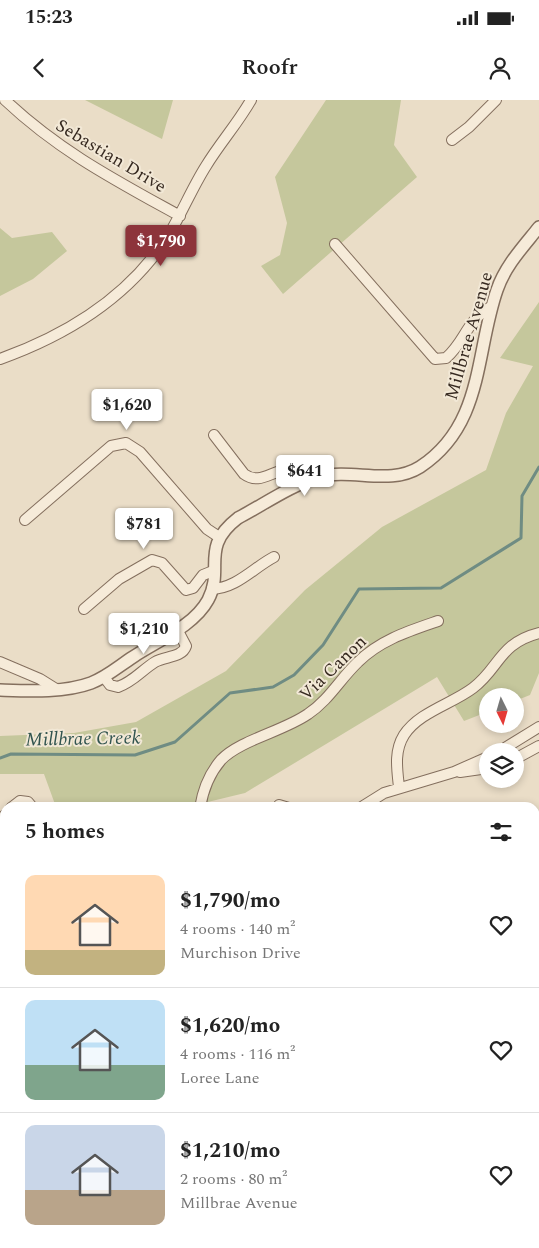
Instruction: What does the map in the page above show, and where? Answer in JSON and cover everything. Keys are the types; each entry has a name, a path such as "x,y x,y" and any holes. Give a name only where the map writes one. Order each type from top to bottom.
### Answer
{"street":[{"path":"0,106 5,100"},
{"name":"Sebastian Drive","path":"5,100 66,151 180,216"},
{"path":"0,359 51,339 95,312 115,296 152,258 180,216 207,165 251,100"},
{"path":"452,140 469,127 496,100"},
{"name":"Millbrae Avenue","path":"219,537 238,518 319,477 334,474 390,476 404,474 419,468 444,446 456,431 472,395 497,289 508,267 539,227"},
{"path":"336,244 435,359 446,358 451,354 468,325 492,306"},
{"path":"214,435 250,479 258,479 283,470 314,471 319,477"},
{"path":"0,690 56,689 90,684 104,677 177,629 202,609 212,589 215,546 219,537 206,529 140,452 126,443 111,446 25,520"},
{"path":"212,589 234,584 259,565 274,557"},
{"path":"84,609 119,580 152,560 162,563 186,590 193,588 203,576 213,571"},
{"name":"Via Canon","path":"202,802 207,781 223,758 234,750 308,715 321,704 358,661 372,649 402,634 438,621"},
{"path":"104,677 110,685 118,687 136,678 155,662 181,654 186,646 177,629"},
{"path":"399,787 396,756 398,745 405,734 428,714 475,687 508,648 522,639 539,633"},
{"path":"0,662 40,679 56,689"},
{"path":"513,743 539,727"},
{"path":"524,754 539,746"},
{"path":"454,772 479,760"},
{"path":"370,802 399,787 454,772 479,769"}],"green space":[{"path":"85,100 173,100 162,139"},
{"path":"326,100 401,100 394,145 417,177 283,294 261,266 280,255 287,223 275,177"},
{"path":"0,228 12,238 52,232 67,251 33,279 0,296"},
{"path":"539,302 539,673 530,695 524,697 524,688 479,688 479,715 464,721 437,677 245,793 208,802 54,802 44,774 0,774 0,736 74,733 136,722 226,671 305,590 382,527 486,470 506,413 533,366 500,358"}],"waterway":[{"name":"Millbrae Creek","path":"0,758 11,754 135,755 175,742 230,693 273,687 294,675 323,645 359,589 441,588 521,538 522,496 539,467"}]}
